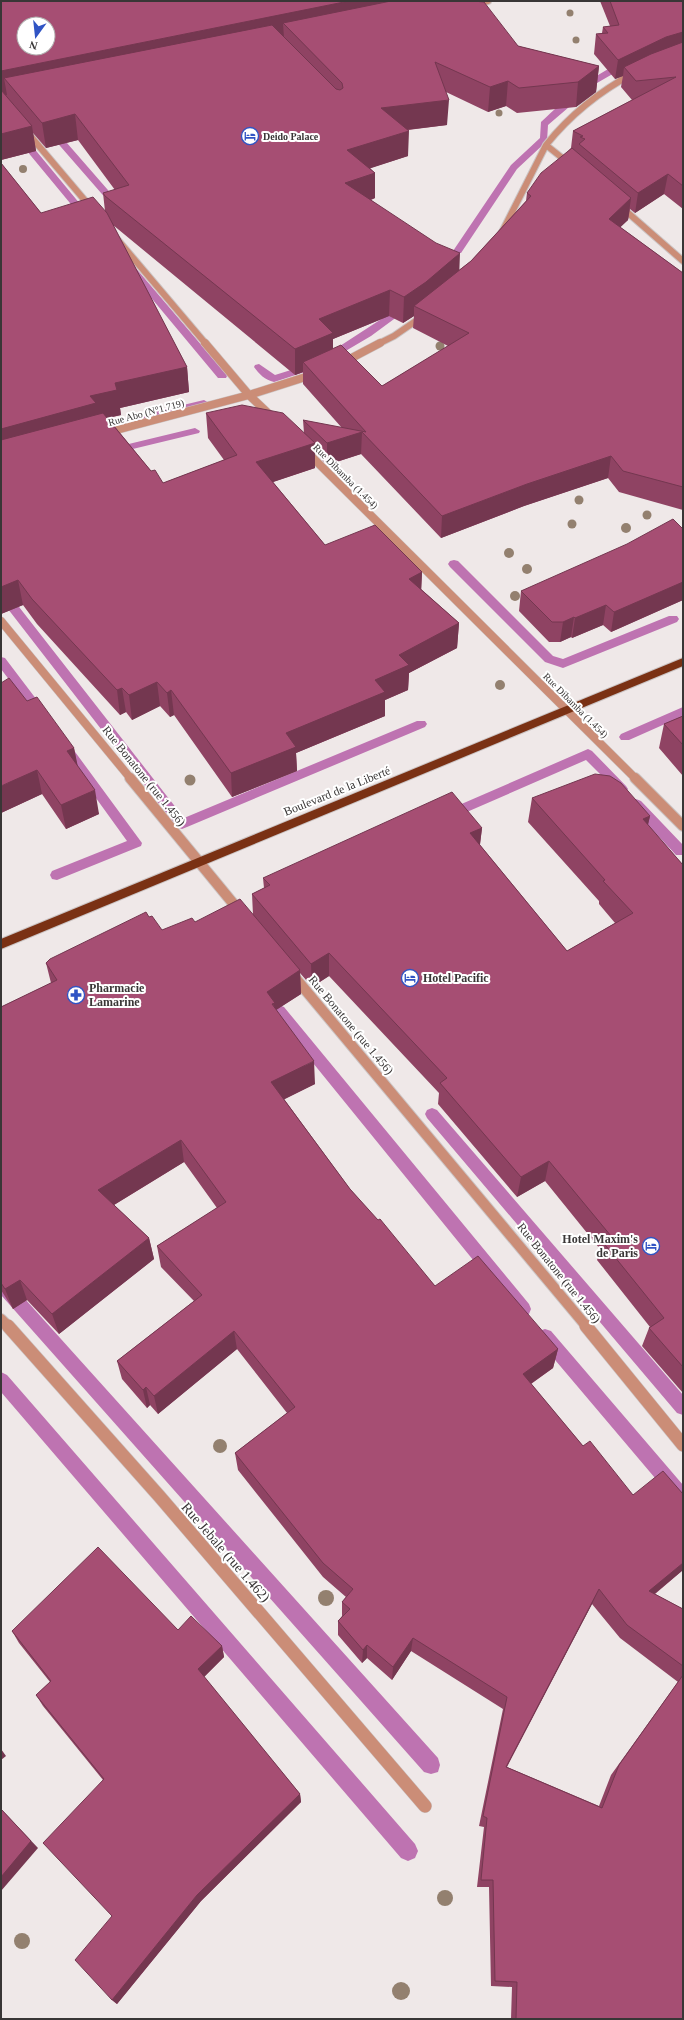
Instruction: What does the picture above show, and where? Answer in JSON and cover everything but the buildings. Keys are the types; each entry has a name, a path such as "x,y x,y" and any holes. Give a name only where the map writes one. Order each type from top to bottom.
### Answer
{"highway":[{"name":"Boulevard de la Liberté","path":"1,944 683,662"}],"street":[{"path":"465,6 488,1"},
{"path":"498,239 546,145 556,132 605,91 641,70"},
{"path":"22,127 99,218"},
{"path":"546,145 577,170"},
{"path":"614,200 683,261"},
{"path":"109,230 249,395 277,422"},
{"name":"Rue Abo (N°1.719)","path":"99,435 249,395 305,378 329,369 394,336 430,311"},
{"name":"Rue Dibamba (1.454)","path":"299,445 683,826"},
{"name":"Rue Bonatone (rue 1.456)","path":"1,621 248,923"},
{"name":"Rue Bonatone (rue 1.456)","path":"284,965 529,1256 683,1445"},
{"name":"Rue Jebale (rue 1.462)","path":"1,1319 160,1497 425,1806"}],"waterway":[{"path":"458,251 514,167 544,139 544,124 572,98 594,81 615,68 626,64"},
{"path":"50,129 118,207"},
{"path":"20,137 87,218"},
{"path":"131,268 222,376"},
{"path":"328,357 367,334 406,306"},
{"path":"259,367 266,375 274,379 310,367"},
{"path":"95,429 204,403"},
{"path":"112,451 195,431"},
{"path":"454,564 549,659 563,664 673,619"},
{"path":"1,592 182,824 421,724"},
{"path":"1,661 42,715"},
{"path":"625,737 683,711"},
{"path":"57,875 136,843 66,748"},
{"path":"448,815 588,754 622,789"},
{"path":"636,804 681,851"},
{"path":"279,1011 523,1309"},
{"path":"432,1114 683,1407"},
{"path":"1,1284 431,1765"},
{"path":"545,1336 683,1498"},
{"path":"1,1380 408,1851"}],"place":[{"name":"Deido Palace","path":"250,136"},
{"name":"Hotel Pacific","path":"410,978"},
{"name":"Pharmacie Lamarine","path":"76,995"},
{"name":"Hotel Maxim's de Paris","path":"651,1246"}]}
